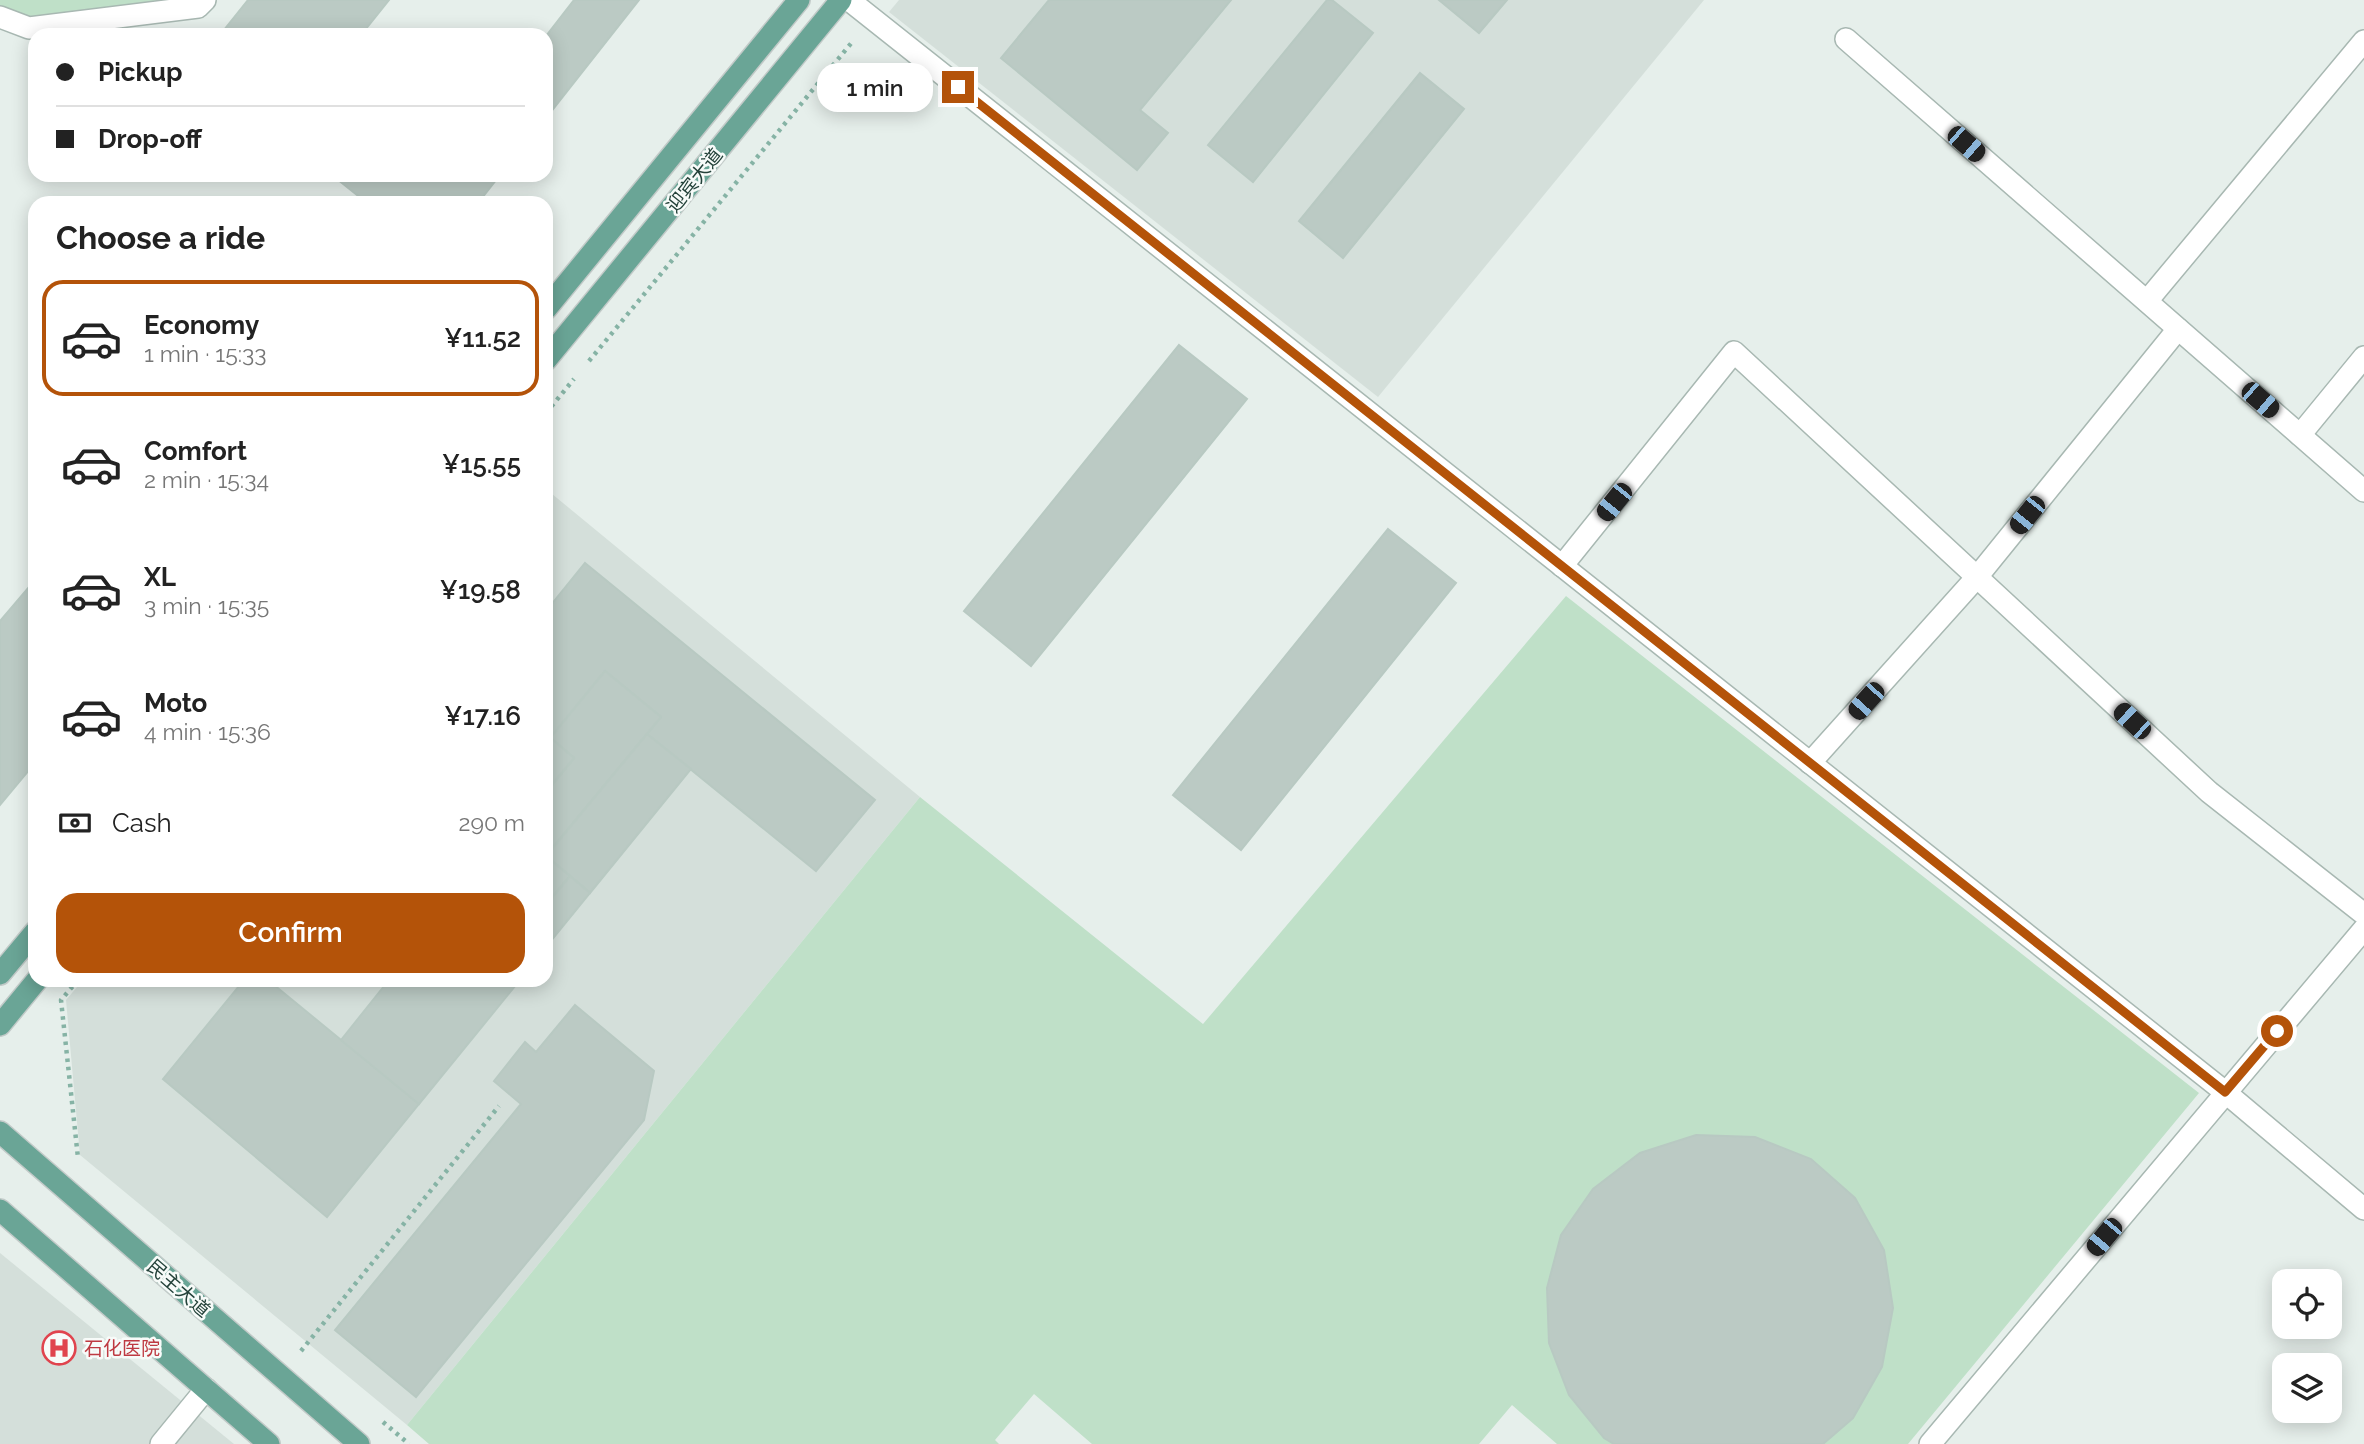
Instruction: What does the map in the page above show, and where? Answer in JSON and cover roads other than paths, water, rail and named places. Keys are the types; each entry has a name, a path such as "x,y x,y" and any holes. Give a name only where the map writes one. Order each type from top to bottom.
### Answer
{"main road":[{"name":"迎宾大道","path":"553,300 799,0"},
{"name":"迎宾大道","path":"553,351 841,0"},
{"path":"0,974 28,940"},
{"path":"0,1025 31,987"},
{"name":"民主大道","path":"0,1132 359,1444"},
{"path":"0,1210 269,1444"}],"street":[{"path":"0,17 29,28 198,7 205,0"},
{"path":"849,0 2225,1092 2364,1209"},
{"path":"1846,38 2364,491"},
{"path":"2147,302 2364,41"},
{"path":"1810,763 1977,577 2178,329"},
{"path":"1562,566 1734,352 2209,792 2364,914"},
{"path":"2300,435 2364,358"},
{"path":"1930,1444 2364,929"},
{"path":"162,1444 206,1389"}],"place":[{"name":"石化医院","path":"59,1348"}]}
